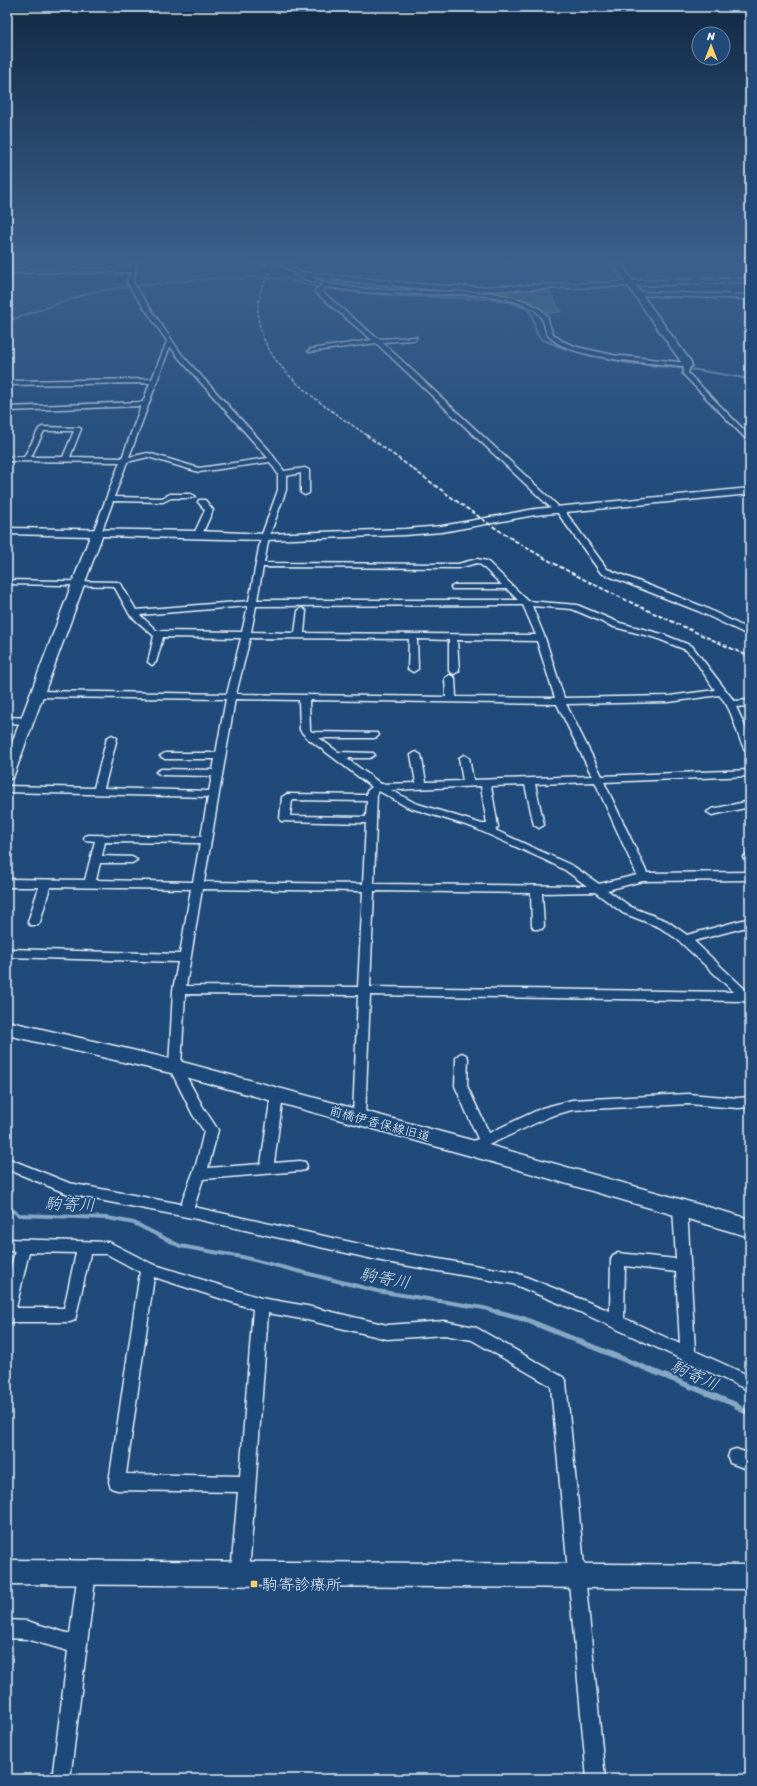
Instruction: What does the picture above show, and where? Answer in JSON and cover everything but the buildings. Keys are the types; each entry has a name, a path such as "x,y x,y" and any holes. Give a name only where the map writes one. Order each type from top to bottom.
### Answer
{"street":[{"path":"7,775 79,583 96,533 126,460 167,346"},
{"path":"173,346 232,414 267,451 282,474 282,490 265,537 246,636 231,697 179,990 174,1067 198,1111 211,1130 204,1165 199,1174 186,1211"},
{"path":"311,351 342,346"},
{"path":"383,346 558,509 604,571 701,609 750,633"},
{"path":"572,346 615,358 686,367"},
{"path":"675,346 686,362 686,367 750,440"},
{"path":"7,383 154,381"},
{"path":"7,409 146,404"},
{"path":"26,460 42,429 78,429 65,460"},
{"path":"7,459 126,460 148,455 199,470 272,459"},
{"path":"282,474 305,470 305,493"},
{"path":"7,531 198,534 265,537 344,536 442,529 535,512 750,491"},
{"path":"110,499 163,500 170,496 190,496"},
{"path":"198,534 209,510 202,502"},
{"path":"259,565 458,566 477,561 484,563 526,603 531,611 542,638 560,701 580,738 643,877"},
{"path":"7,582 117,584 133,613 155,634 542,638"},
{"path":"455,587 510,587"},
{"path":"133,613 252,603 526,603 574,607 617,625 659,636 682,645 696,654 721,692 731,704 747,736 750,750"},
{"path":"299,636 302,611"},
{"path":"152,662 158,634"},
{"path":"413,637 413,669"},
{"path":"452,699 453,638"},
{"path":"37,694 560,701 670,699 721,692"},
{"path":"304,697 305,730 309,735 379,787 411,805 482,827 569,868 627,910 663,924 685,940 748,1000"},
{"path":"731,704 750,702"},
{"path":"7,720 27,721"},
{"path":"309,735 374,735"},
{"path":"98,792 112,738"},
{"path":"334,754 370,754"},
{"path":"416,754 422,786"},
{"path":"165,756 220,756"},
{"path":"464,758 469,784"},
{"path":"161,772 217,773"},
{"path":"359,1117 372,792 379,787 598,780 750,773"},
{"path":"529,782 539,825"},
{"path":"482,827 493,827 486,784"},
{"path":"7,789 213,794"},
{"path":"371,820 284,820 287,797 372,798"},
{"path":"712,812 750,804"},
{"path":"89,838 205,840"},
{"path":"90,884 101,838"},
{"path":"96,859 132,860"},
{"path":"7,883 536,891 598,889 643,877 750,876"},
{"path":"34,922 46,884"},
{"path":"536,891 538,926"},
{"path":"685,940 750,922"},
{"path":"8,954 184,958"},
{"path":"179,990 365,991 748,1000"},
{"name":"前橋伊香保線旧道","path":"7,1028 174,1067 359,1117 478,1145 680,1208 750,1228"},
{"path":"462,1058 461,1086 478,1145 547,1112 572,1105 688,1099 738,1103 750,1102"},
{"path":"267,1168 277,1095"},
{"path":"9,1166 68,1188 186,1211 386,1256 514,1278 617,1322 750,1384"},
{"path":"199,1174 300,1166"},
{"path":"680,1208 688,1355"},
{"path":"7,1245 109,1248 148,1269 261,1305 307,1313 388,1332 444,1328 475,1334 558,1382 596,1779"},
{"path":"23,1246 7,1315 70,1315 84,1247"},
{"path":"617,1322 618,1259 683,1266"},
{"path":"148,1269 117,1482 247,1484"},
{"path":"240,1573 261,1305"},
{"path":"7,1572 750,1577"},
{"path":"61,1779 87,1572"},
{"path":"7,1629 27,1630 78,1645"}],"waterway":[{"path":"559,346 627,363 697,370 750,379"},
{"name":"駒寄川","path":"7,1206 19,1215 108,1218 134,1223 180,1246 242,1257 377,1291 484,1308 500,1313"},
{"name":"駒寄川","path":"497,1312 524,1319 734,1404 742,1410 750,1413"}],"railway":[{"path":"268,346 277,362 293,380 331,411 368,436"},
{"path":"366,435 470,511 535,553 626,600 750,657"}],"place":[{"name":"駒寄診療所","path":"254,1584"}]}
